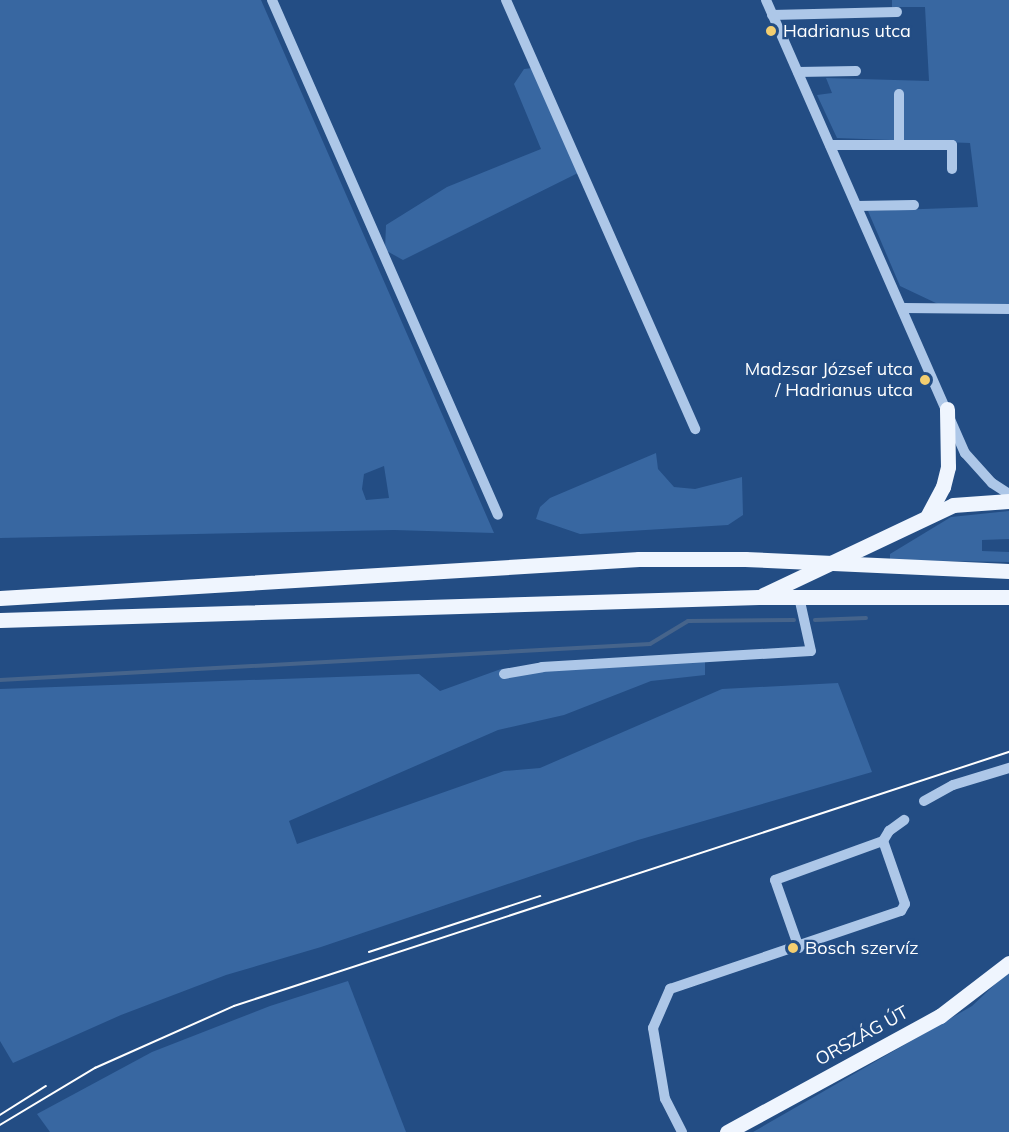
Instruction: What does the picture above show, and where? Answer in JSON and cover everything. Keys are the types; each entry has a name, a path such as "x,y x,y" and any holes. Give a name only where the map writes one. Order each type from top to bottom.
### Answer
{"main road":[{"path":"928,515 943,487 948,467 947,409"},
{"path":"759,597 828,562 876,543 928,515 969,501 1009,501"},
{"path":"0,598 639,559 828,562 1009,571"},
{"path":"0,620 759,597 1009,597"},
{"name":"ORSZÁG ÚT","path":"727,1132 940,1016 1009,963"}],"street":[{"path":"272,0 498,515"},
{"path":"506,0 695,429"},
{"path":"766,0 965,453 992,483 1009,494"},
{"path":"772,15 897,12"},
{"path":"798,72 856,71"},
{"path":"899,94 899,145"},
{"path":"830,146 952,145 952,169"},
{"path":"857,206 914,205"},
{"path":"903,308 1009,309"},
{"path":"504,674 542,667 811,651 799,597"},
{"path":"924,801 953,785 1009,768"},
{"path":"799,948 775,880 883,841 889,831 904,820"},
{"path":"682,1132 664,1099 652,1028 670,989 799,948 901,911 905,904 883,841"}],"shaded area":[{"path":"0,0 261,0 494,533 394,530 0,538","holes":["384,466 389,498 366,500 362,489 364,474"]},
{"path":"892,0 1009,0 1009,304 938,304 900,286 868,211 978,207 970,143 837,138 817,95 832,93 826,78 929,81 925,7 892,7"},
{"path":"541,67 584,170 403,260 385,250 386,225 447,187 541,149 514,84 524,69"},
{"path":"656,453 658,469 674,487 695,489 742,477 743,515 728,525 580,534 536,519 540,507 550,498"},
{"path":"1009,511 1009,539 982,540 982,551 1009,552 1009,562 890,560 890,554 951,517"},
{"path":"705,661 705,675 651,681 564,715 498,730 289,821 297,844 504,771 540,768 722,689 838,683 872,772 638,840 321,947 226,975 121,1015 13,1063 0,1041 0,689 419,674 440,691 501,669"},
{"path":"1009,971 1009,1132 753,1132 972,1006"},
{"path":"348,981 406,1132 50,1132 37,1114 152,1052 270,1006"}],"waterway":[{"path":"815,620 866,618"},
{"path":"0,680 650,644 688,621 794,620"}],"tram line":[{"path":"0,1125 95,1068 234,1006 1009,752"},
{"path":"369,952 540,896"},
{"path":"0,1115 46,1086"}],"place":[{"name":"Hadrianus utca","path":"771,31"},
{"name":"Madzsar József utca / Hadrianus utca","path":"925,380"},
{"name":"Bosch szervíz","path":"793,948"}]}
